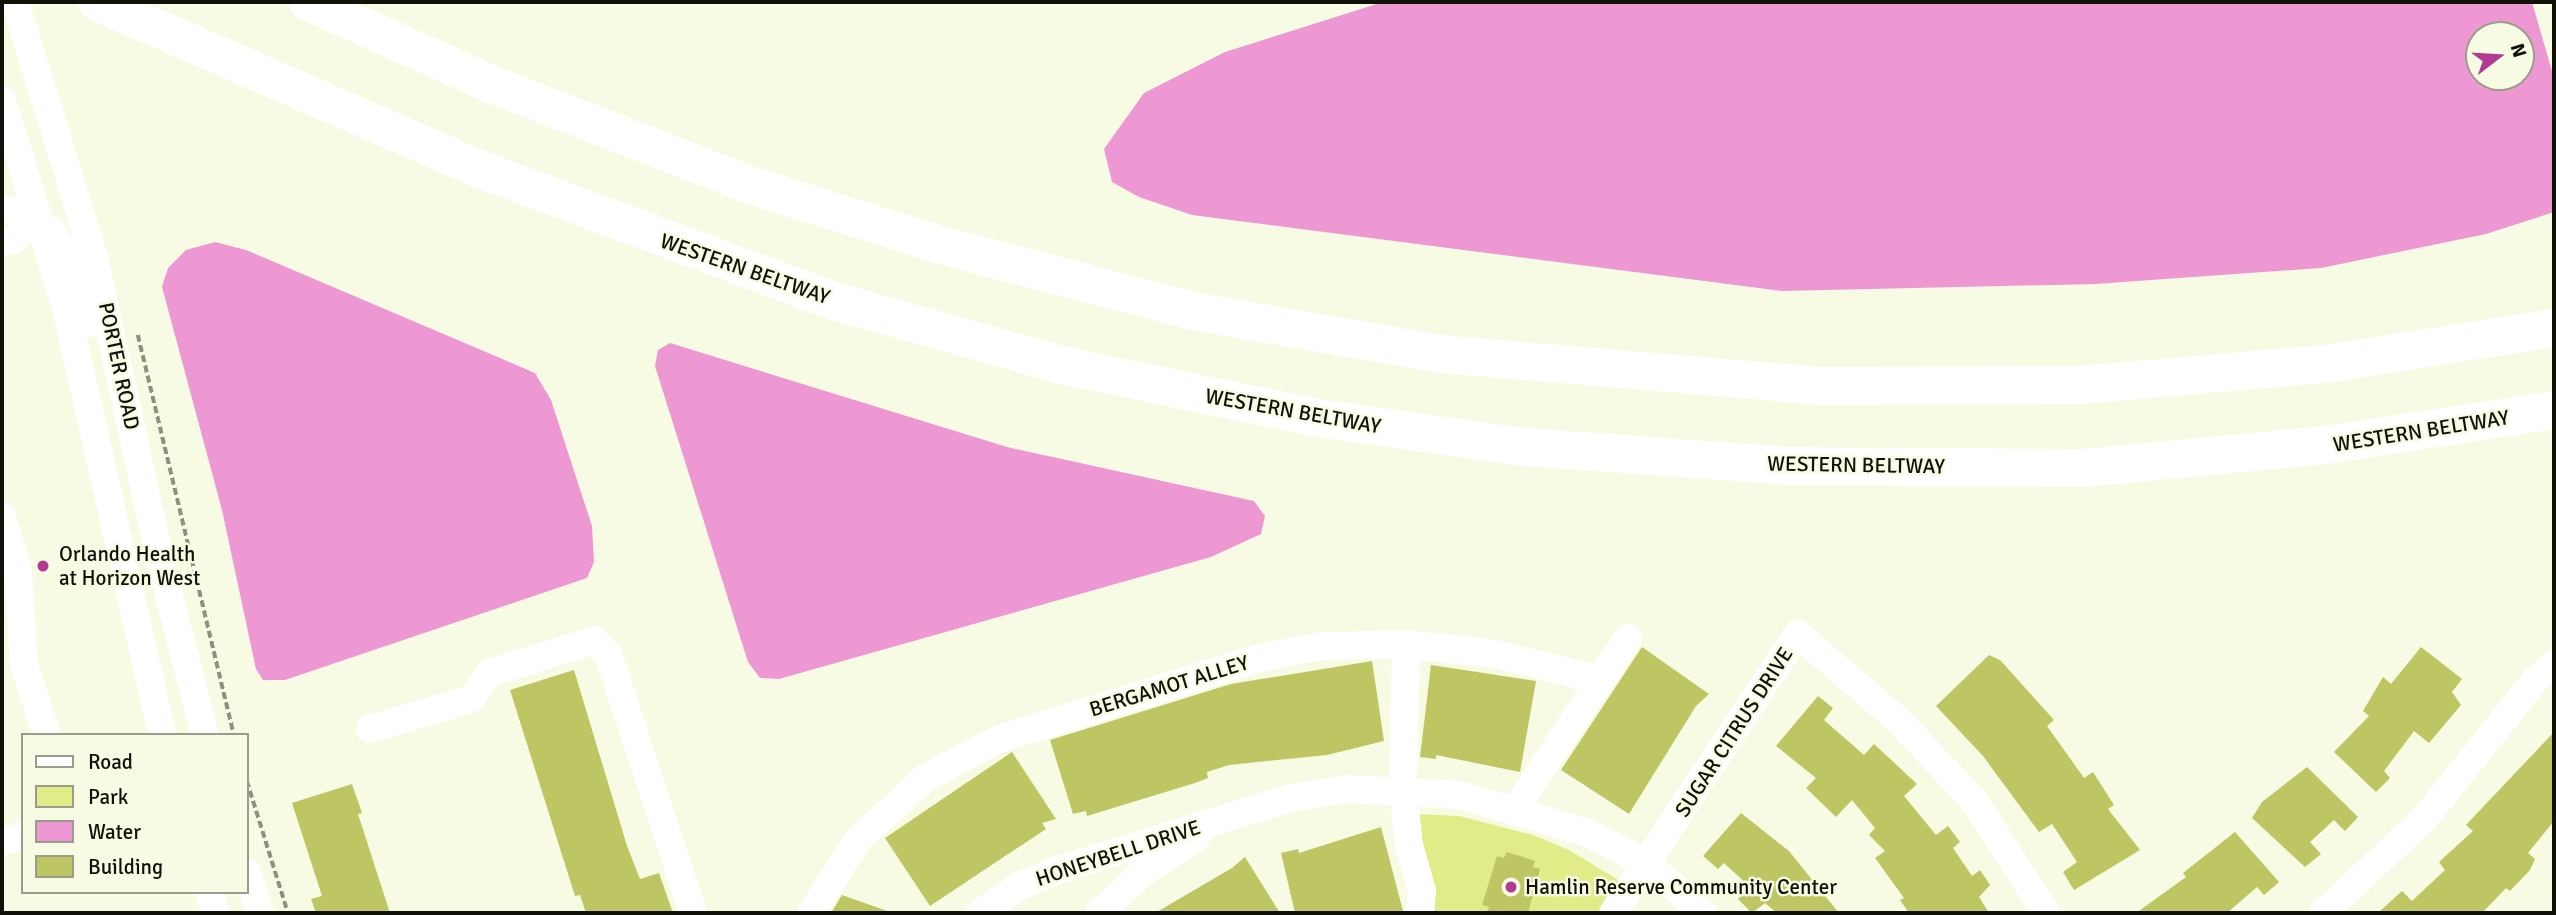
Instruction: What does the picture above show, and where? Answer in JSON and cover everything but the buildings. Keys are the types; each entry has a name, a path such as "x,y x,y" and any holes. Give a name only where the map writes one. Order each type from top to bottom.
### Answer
{"highway":[{"name":"WESTERN BELTWAY","path":"97,2 479,169 834,301 1061,365 1311,418 1525,447 1791,466 2083,468 2326,445 2554,410"},
{"path":"308,2 491,84 747,184 944,246 1198,312 1440,354 1824,386 2080,385 2326,364 2554,328"}],"street":[{"name":"PORTER ROAD","path":"15,2 78,202 110,322 157,547 204,733"},
{"name":"PORTER ROAD","path":"2,100 38,214 83,374 162,733"},
{"path":"2,209 38,214 78,202"},
{"path":"2,243 14,239 38,214"},
{"path":"38,214 75,264 122,465 137,511 157,547"},
{"path":"2,516 18,570 11,633 46,733"},
{"name":"SUGAR CITRUS DRIVE","path":"1647,863 1798,634 1899,721 1975,802 2046,913"},
{"path":"1516,808 1628,638"},
{"path":"370,729 471,699 490,673 594,640 608,654 693,913"},
{"path":"1406,644 1403,789 1409,845 1422,891 1420,913"},
{"name":"BERGAMOT ALLEY","path":"811,913 858,839 925,778 999,739 1259,658 1322,646 1406,644 1496,654 1600,680"},
{"path":"2323,913 2424,819 2536,679 2554,665"},
{"name":"HONEYBELL DRIVE","path":"980,913 1019,886 1058,870 1290,798 1349,789 1403,789 1460,795 1516,808 1585,832 1647,863 1703,913"},
{"name":"HONEYBELL DRIVE","path":"1099,913 1141,874 1223,820"},
{"path":"2,842 21,836"},
{"path":"1613,913 1647,863"},
{"path":"248,875 260,913"},
{"path":"210,894 216,913"}],"path":[{"path":"248,784 288,913"}],"green space":[{"path":"1414,814 1459,816 1533,835 1569,850 1623,883 1602,913 1429,913"}],"water":[{"path":"1383,2 2532,2 2554,78 2554,212 2486,234 2321,268 2095,284 1782,291 1192,215 1139,197 1112,182 1104,149 1144,93 1225,52"},
{"path":"215,242 246,250 535,373 551,400 592,526 594,562 587,578 285,680 263,680 256,669 222,510 162,287 168,268 186,250"},
{"path":"670,343 1007,447 1254,501 1265,516 1261,534 1211,557 779,679 760,678 748,662 655,366 658,350"}],"place":[{"name":"Orlando Health at Horizon West","path":"43,566"},
{"name":"Hamlin Reserve Community Center","path":"1511,887"}]}
